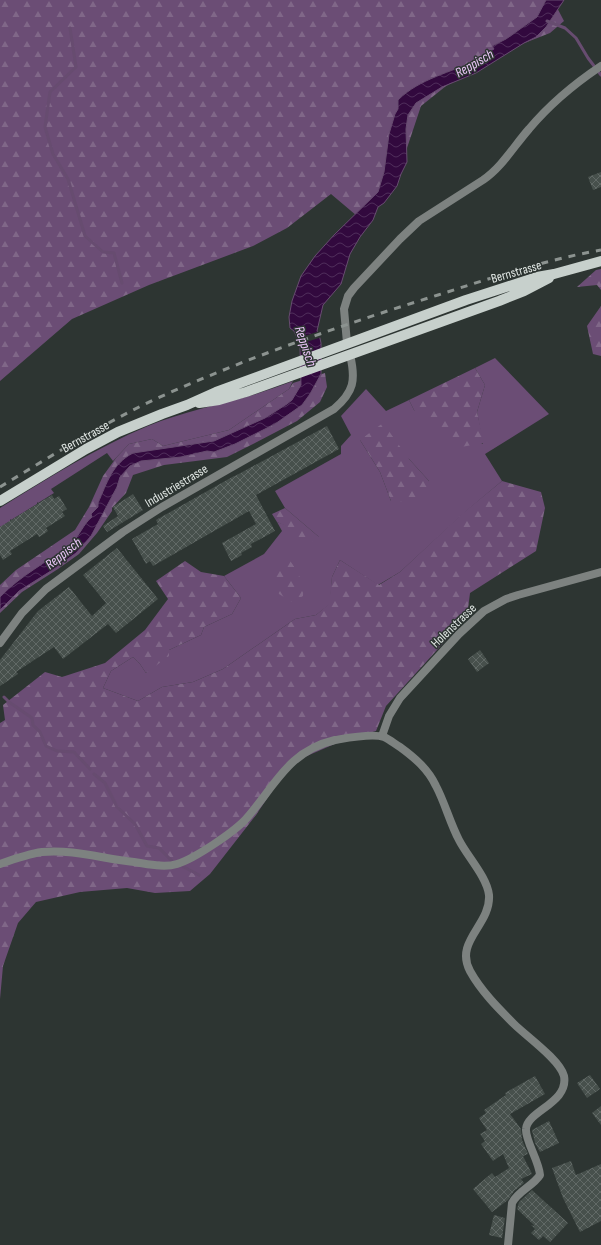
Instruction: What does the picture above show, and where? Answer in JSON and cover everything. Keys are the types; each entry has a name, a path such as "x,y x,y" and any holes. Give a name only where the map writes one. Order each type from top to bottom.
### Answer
{"main road":[{"path":"554,274 601,261"},
{"name":"Bernstrasse","path":"0,501 99,442 144,421 293,363 466,300 536,277 554,274"},
{"name":"Bernstrasse","path":"187,405 234,396 350,355 506,298 539,284 554,274"},
{"path":"347,343 350,355"}],"street":[{"path":"347,343 344,309 348,296 360,281 419,221 493,172 529,128 556,100 598,68"},
{"name":"Industriestrasse","path":"0,643 22,613 46,589 123,532 162,507 334,409 346,397 353,382 354,372 350,355"},
{"name":"Holenstrasse","path":"382,736 389,716 400,698 459,634 484,611 498,603 518,595 601,572"},
{"path":"0,864 20,857 48,852 77,853 112,860 154,865 170,865 180,863 240,826 251,814 283,771 308,751 325,743 343,739 382,736 417,760 429,773 440,794 457,836 486,885 489,896 486,910 466,949 465,959 469,970 495,1004 555,1062 563,1075 562,1087 553,1101 532,1118 526,1126 526,1133 539,1167 540,1175 514,1198 512,1202 508,1245"}],"green space":[{"path":"0,0 553,0 564,21 550,33 522,44 446,86 421,106 398,175 363,221 331,194 287,228 253,246 149,285 72,319 0,381"},
{"path":"601,269 601,290 597,285 577,287 596,270"},
{"path":"601,306 601,356 593,354 587,326"},
{"path":"495,358 549,414 485,454 502,481 465,512 400,572 378,585 340,560 332,577 330,604 316,615 295,619 223,669 193,682 162,687 138,701 103,688 111,671 133,657 146,673 169,650 201,635 204,627 232,614 241,598 224,576 264,554 282,531 277,522 319,537 285,508 275,491 341,454 341,446 351,435 341,416 366,389 386,411 409,400 414,410 483,444 477,412 485,385 475,368","holes":["360,440 409,459 429,481 391,501 380,472"]},
{"path":"475,368 485,385 477,412 484,443 455,448 414,410 409,400"},
{"path":"325,373 327,387 320,402 297,421 227,457 164,465 133,475 126,493 112,508 112,511 97,533 79,554 22,592 0,613 0,585 16,570 75,530 89,507 103,476 116,458 129,444 152,439 163,446 229,430 289,389 293,383"},
{"path":"293,381 289,389 229,430 163,446 152,439 129,444 113,461 107,453 51,489 54,493 38,503 37,502 37,504 11,520 10,519 10,521 0,527 0,508 54,475 110,444 161,421 253,395"},
{"path":"383,423 409,459 429,481 426,496 412,502 391,501 380,472 360,440"},
{"path":"502,481 541,492 545,508 536,551 470,593 467,617 386,706 376,731 346,739 300,759 284,773 256,815 210,874 190,891 155,893 127,888 80,892 36,902 18,923 3,966 0,999 0,723 5,720 3,705 45,672 62,677 105,663 145,630 168,599 156,581 185,561 201,572 224,576 241,598 232,614 204,627 201,635 169,650 169,656 146,673 133,657 111,671 103,688 138,701 162,687 193,682 223,669 295,619 316,615 329,604 332,577 340,560 379,585 400,572 463,513"},
{"path":"285,508 319,537 303,547 288,535 288,527 277,522 272,514"},
{"path":"288,558 299,576 303,591 303,596 292,602 279,594 271,579 275,572"}],"water":[{"name":"Reppisch","path":"546,0 564,0 546,27 536,37 476,73 442,87 416,103 408,115 406,129 407,162 397,186 384,203 378,207 373,220 360,237 350,254 341,284 323,305 317,331 321,343 321,374 302,405 275,424 235,444 214,452 207,451 181,457 141,461 130,466 120,477 117,487 91,536 76,553 19,591 0,610 0,597 8,589 62,550 77,537 92,517 91,514 98,507 98,503 107,481 115,468 126,457 133,453 214,441 265,418 292,400 301,385 300,348 294,331 290,328 289,317 292,301 301,276 315,256 378,192 384,172 389,134 398,109 398,100 416,86 436,76 468,64 494,49 492,46 506,39 537,17"}],"pier":[{"path":"320,331 322,337 297,345 295,339"}],"building":[{"path":"601,172 601,187 593,190 588,177"},
{"path":"327,426 339,449 256,495 275,531 251,544 252,547 231,561 222,543 256,524 249,511 153,566 150,561 146,564 132,539 158,524 156,520"},
{"path":"133,494 143,510 107,532 103,526 118,516 113,507"},
{"path":"52,495 54,499 59,496 67,509 62,512 65,516 46,528 48,531 44,534 39,537 37,534 10,551 12,554 3,560 0,555 0,527"},
{"path":"117,548 158,599 116,633 108,624 63,659 54,647 16,672 18,674 0,686 0,660 38,611 69,587 92,616 106,603 83,575"},
{"path":"480,650 489,663 477,672 468,659"},
{"path":"590,1075 600,1089 587,1098 577,1083"},
{"path":"535,1076 545,1094 510,1114 521,1129 522,1140 528,1154 523,1156 532,1174 521,1179 524,1183 514,1191 508,1200 492,1212 473,1189 492,1173 495,1177 509,1168 503,1154 493,1161 481,1144 485,1141 480,1134 487,1130 479,1118 486,1113 484,1110 506,1095 505,1093"},
{"path":"601,1106 601,1125 592,1113"},
{"path":"549,1121 559,1143 540,1152 535,1143 532,1130"},
{"path":"571,1161 576,1175 601,1164 601,1221 580,1232 563,1198 552,1168"},
{"path":"532,1190 568,1223 550,1242 543,1236 539,1240 531,1233 535,1229 531,1225 535,1226 517,1209 519,1202"},
{"path":"494,1215 505,1218 502,1238 489,1235"}],"waterway":[{"path":"547,21 565,28 576,38 588,58 601,75"},
{"path":"70,28 76,67 50,92 45,127 53,154 68,179 85,236 103,252 114,253 122,283"},
{"path":"4,697 32,718 33,725 40,732 46,746 57,751 74,752 90,769"},
{"path":"94,774 105,783 117,807 135,824 147,846 159,848 172,861"},
{"path":"182,866 199,875"}],"railway":[{"path":"0,487 52,455 123,415 180,388 246,361 341,326 478,282 539,264 601,250"}]}
